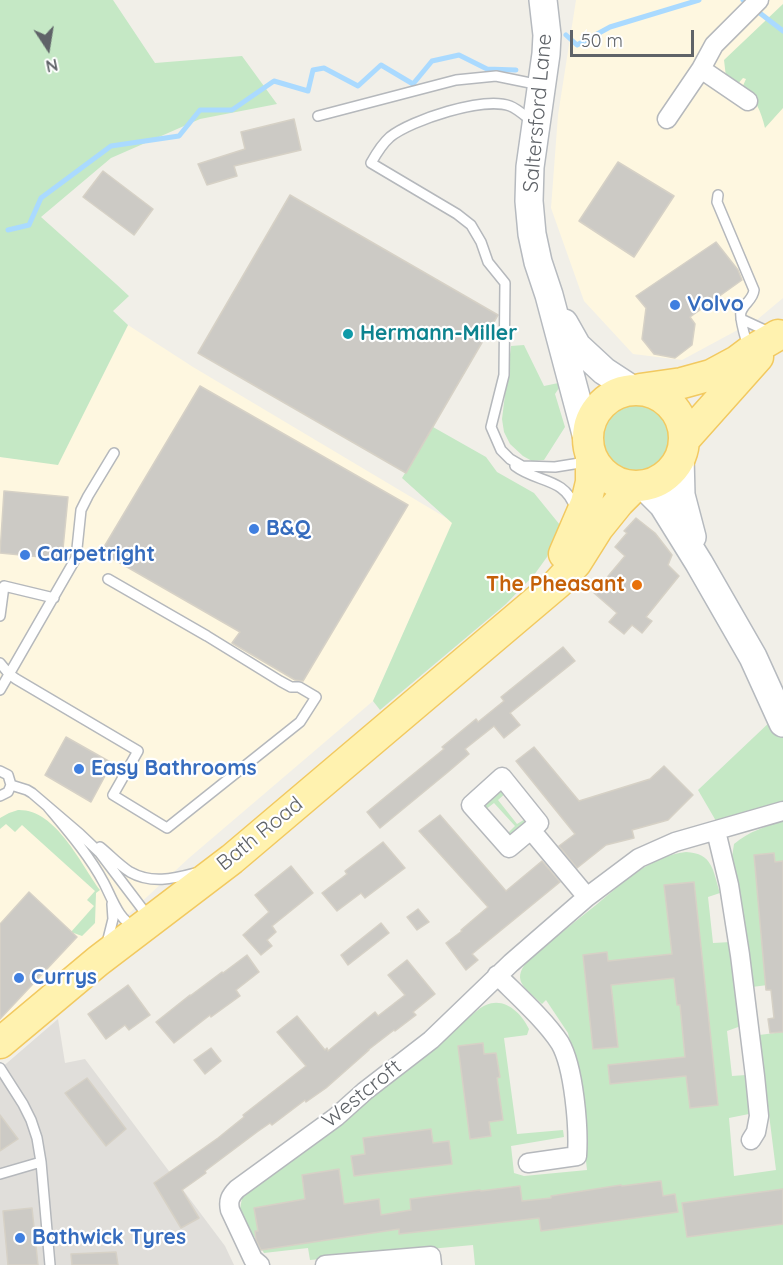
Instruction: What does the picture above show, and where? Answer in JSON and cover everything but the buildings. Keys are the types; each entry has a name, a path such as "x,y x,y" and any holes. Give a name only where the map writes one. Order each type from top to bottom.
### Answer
{"main road":[{"name":"Saltersford Lane","path":"543,0 547,35 546,54 529,184 530,220 538,262 549,295 590,452"},
{"name":"Saltersford Lane","path":"549,295 577,346 604,371 636,389"},
{"path":"639,486 659,480 672,470 682,448 781,333"},
{"path":"781,333 711,375 682,383 616,394 602,403 589,425 590,452 598,468 612,480 639,486 663,505 753,657 783,723"},
{"path":"636,389 649,391 664,398 675,410 682,424 681,495 699,563"},
{"name":"Bath Road","path":"517,619 551,576 586,503 591,482 590,452"},
{"name":"Bath Road","path":"0,1043 98,961 232,859 558,584 576,563 598,528 619,502 639,486"}],"street":[{"path":"667,119 701,69 714,45 759,0"},
{"path":"701,69 748,101"},
{"name":"Westcroft","path":"260,1265 253,1259 231,1210 230,1199 237,1189 336,1117 365,1090 431,1040 497,975 587,897 639,858 675,842 783,811"},
{"path":"531,830 587,897"},
{"path":"716,831 729,885 754,1066 759,1116 756,1132 751,1140"},
{"path":"497,975 533,1011 560,1044 570,1074 575,1107 577,1156 528,1163"},
{"path":"325,1265 431,1256 432,1265"}],"lane":[{"path":"318,116 456,80 496,76 542,85"},
{"path":"536,124 509,105 489,104 459,109 408,125 389,138 371,163 457,214 471,225 481,242 488,262 505,283 504,375 491,427 501,450 510,462 523,472 551,481 562,488 572,500 576,516 575,528"},
{"path":"718,195 717,202 754,290 754,295 741,312 749,352"},
{"path":"741,319 758,328 781,333"},
{"path":"501,450 522,466 555,467 590,452"},
{"path":"0,690 76,558 81,510 114,453"},
{"path":"0,663 9,674 138,751 112,795 167,828 300,722 316,697 299,687 291,687 280,681 108,579"},
{"path":"0,616 4,586 54,598"},
{"path":"0,771 8,775 11,785 8,792 0,796"},
{"path":"11,785 29,791 48,807 100,853 145,913 146,924 138,926 129,924 123,917 86,854 48,807"},
{"path":"48,807 130,872 148,879 162,880 190,875 232,859"},
{"path":"98,961 111,931 113,909 111,898"},
{"path":"0,1068 23,1104 37,1138 50,1265"},
{"path":"0,1174 41,1162"}],"shaded area":[{"path":"576,0 783,0 783,298 758,319 682,360 633,354 584,301 551,208 558,115"},
{"path":"128,325 193,367 453,522 373,701 189,858 0,1033 0,457 58,464"},
{"path":"58,1019 65,1063 85,1059 225,1246 234,1265 0,1265 0,1069"}],"green space":[{"path":"0,0 113,0 155,63 242,56 277,104 200,119 111,158 41,217 129,296 113,311 128,325 58,465 0,457"},
{"path":"783,4 783,108 765,128 757,106 742,88 746,79 743,78 736,86 726,77 724,60"},
{"path":"524,345 544,386 563,382 555,394 565,427 544,460 532,461 523,456 510,444 504,432 502,419 511,346"},
{"path":"637,401 657,407 667,417 673,437 667,457 657,467 637,473 617,467 607,457 601,437 607,417 617,407"},
{"path":"433,427 486,457 497,472 534,493 560,525 547,557 534,575 506,604 380,710 373,701 452,523 402,478"},
{"path":"773,719 783,738 783,805 716,821 698,790"},
{"path":"501,790 507,792 498,800 517,824 527,818 527,821 512,836 507,834 515,826 494,803 485,810 487,801"},
{"path":"18,810 32,812 44,818 55,828 66,840 100,890 96,893 95,923 82,936 71,932 94,906 87,900 95,891 22,825 15,832 6,824 0,829 0,818"},
{"path":"783,821 783,983 752,987 732,857 734,844 763,827"},
{"path":"686,852 695,853 707,860 716,877 720,893 708,897 713,943 731,942 741,1026 727,1031 732,1076 746,1075 749,1114 729,1118 734,1176 776,1170 759,1035 783,1032 783,1265 475,1265 473,1245 310,1260 308,1248 264,1253 240,1209 242,1198 470,1016 484,1006 493,1003 512,1008 522,1017 529,1029 527,1035 504,1038 517,1134 563,1130 564,1137 511,1146 514,1173 524,1176 587,1170 575,1064 568,1033 546,1000 542,1004 525,988 520,977 521,972 531,957 638,872 661,859"}],"waterway":[{"path":"566,35 577,45 610,27 699,0"},
{"path":"743,0 783,31"},
{"path":"8,230 29,225 41,198 111,146 179,136 200,110 232,110 274,81 308,91 313,70 324,68 358,86 381,65 413,84 432,61 459,55 487,69 516,70"}],"place":[{"name":"Volvo","path":"675,305"},
{"name":"Hermann-Miller","path":"348,334"},
{"name":"B&Q","path":"254,529"},
{"name":"Carpetright","path":"25,555"},
{"name":"The Pheasant","path":"637,585"},
{"name":"Easy Bathrooms","path":"79,769"},
{"name":"Currys","path":"19,978"},
{"name":"Bathwick Tyres","path":"20,1238"}]}
